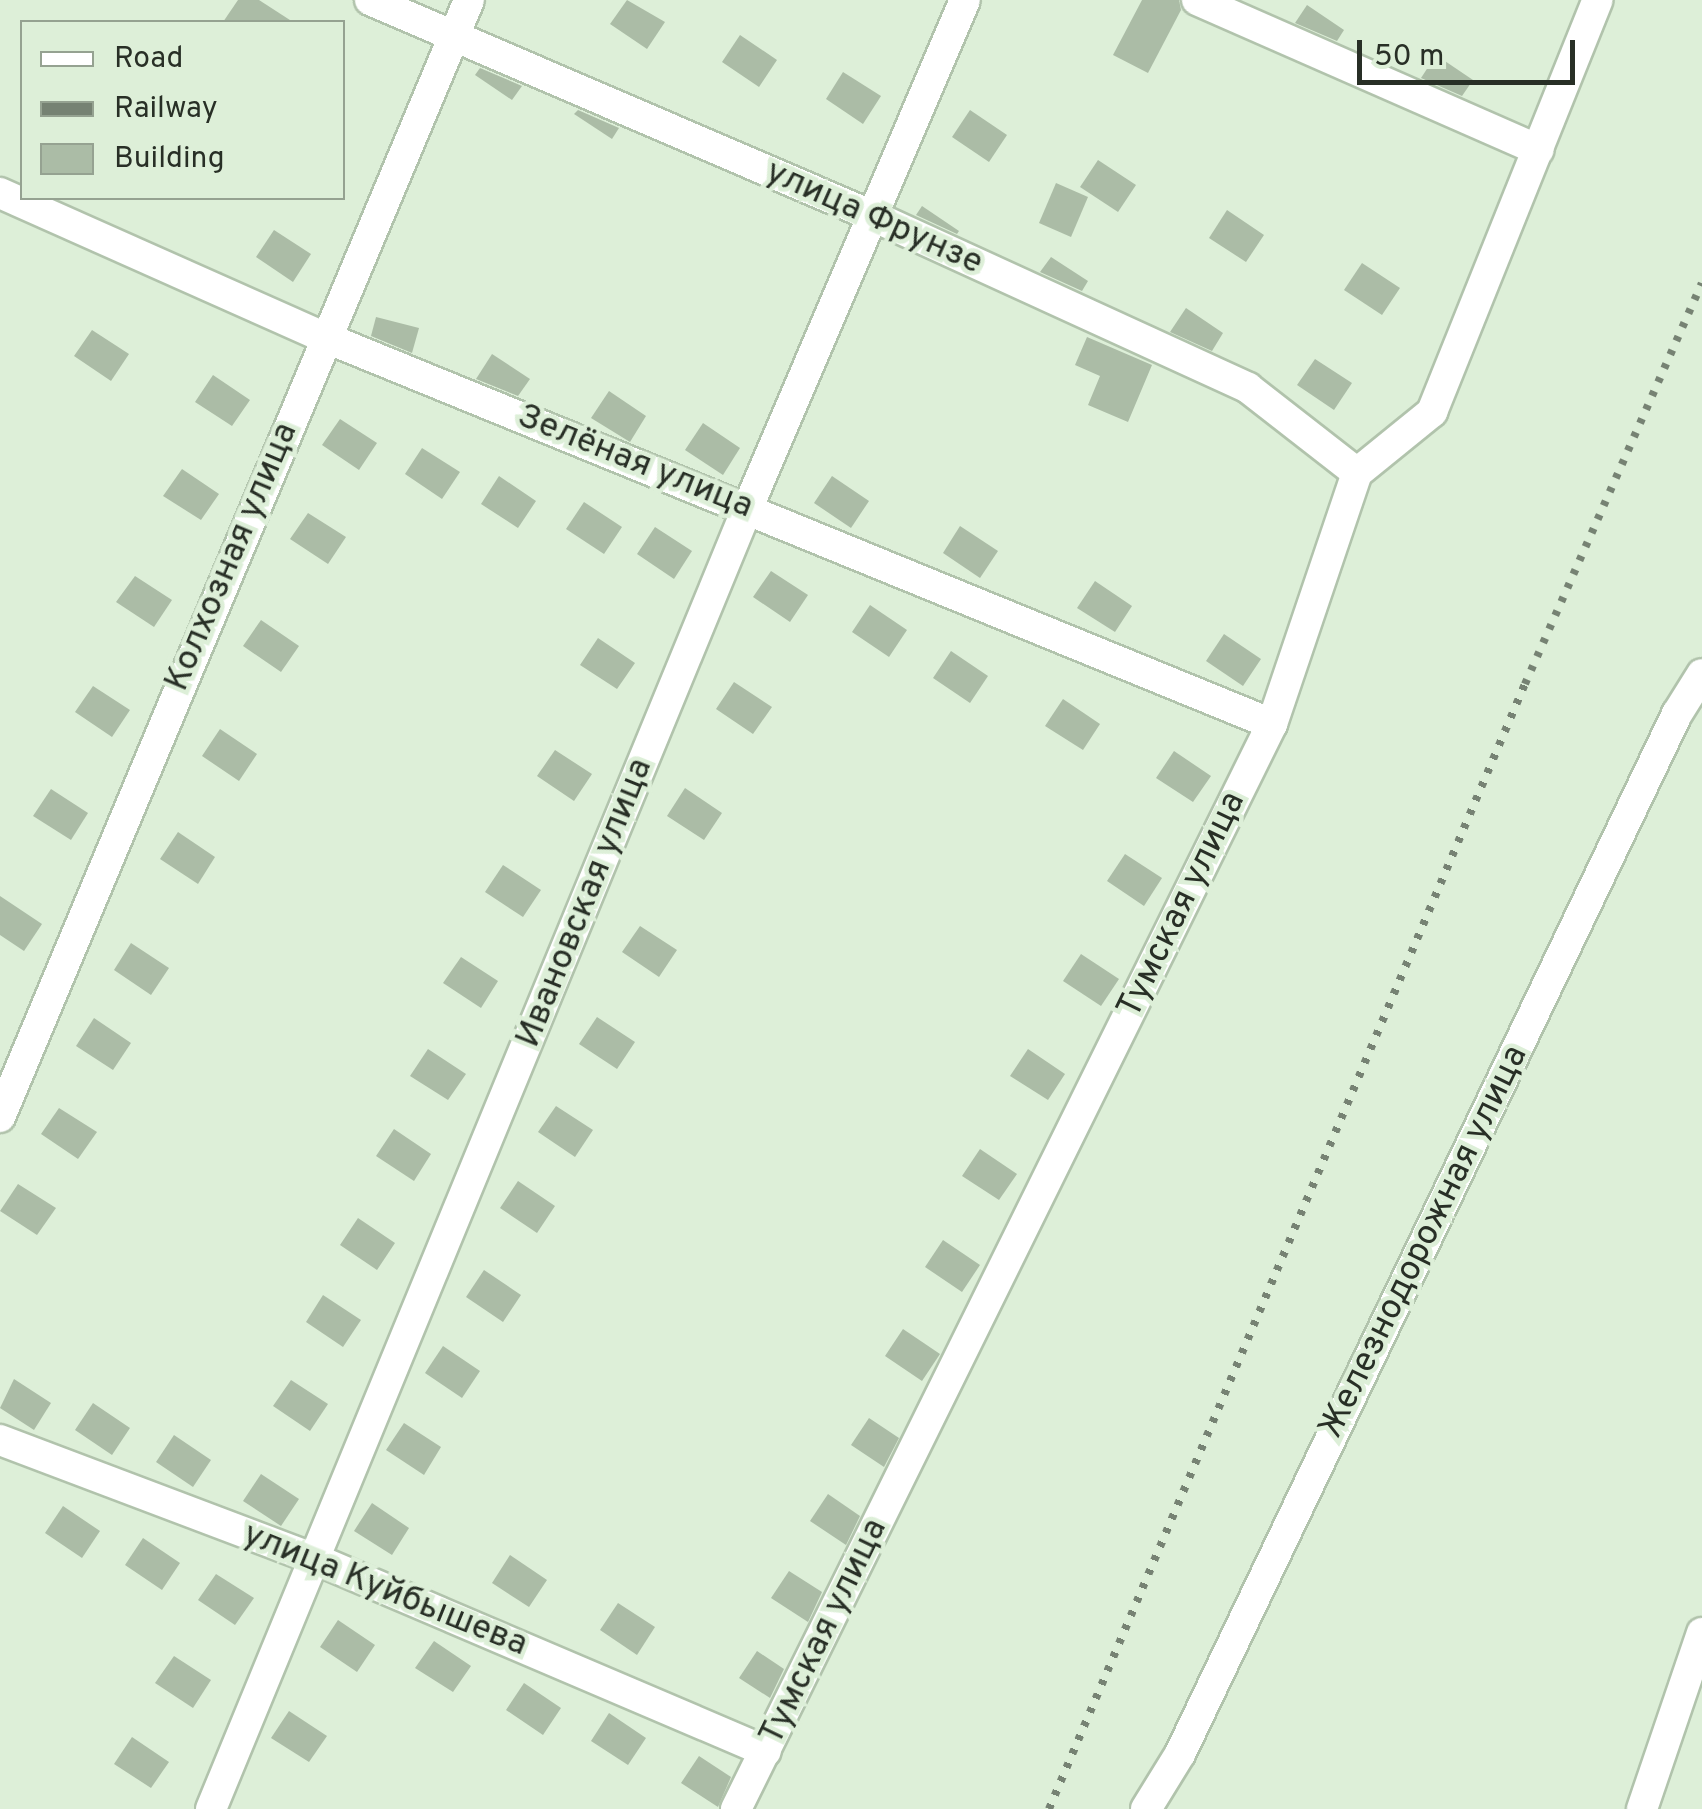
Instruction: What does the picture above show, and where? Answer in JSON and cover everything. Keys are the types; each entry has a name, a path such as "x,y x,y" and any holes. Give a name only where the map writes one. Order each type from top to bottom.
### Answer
{"street":[{"name":"улица Фрунзе","path":"370,0 875,217 1248,388 1357,473"},
{"name":"Колхозная улица","path":"0,1117 324,337 469,0"},
{"name":"Ивановская улица","path":"211,1809 748,507 965,0"},
{"path":"1197,0 1538,150"},
{"path":"1357,473 1432,412 1598,0"},
{"name":"Зелёная улица","path":"0,194 324,337 1272,724"},
{"name":"Тумская улица","path":"736,1809 1272,724 1357,473"},
{"name":"Железнодорожная улица","path":"1146,1809 1180,1754 1676,714 1702,674"},
{"name":"улица Куйбышева","path":"0,1440 315,1559 766,1750"},
{"path":"1642,1809 1702,1633"}],"building":[{"path":"238,0 259,0 290,20 224,20"},
{"path":"627,0 665,22 647,49 610,24"},
{"path":"1142,0 1179,0 1181,10 1148,73 1113,55"},
{"path":"1307,5 1344,30 1337,41 1295,23"},
{"path":"740,35 777,60 759,87 722,62"},
{"path":"1436,55 1473,80 1462,96 1421,78"},
{"path":"480,68 522,86 512,100 475,75"},
{"path":"843,72 881,96 863,124 826,99"},
{"path":"578,110 619,128 612,139 574,114"},
{"path":"970,110 1007,135 989,162 952,137"},
{"path":"1098,160 1136,185 1118,212 1080,187"},
{"path":"1056,183 1088,197 1071,237 1039,223"},
{"path":"922,206 959,231 957,234 916,215"},
{"path":"1227,210 1264,235 1246,262 1209,238"},
{"path":"274,230 311,254 293,282 256,257"},
{"path":"1051,257 1088,281 1082,291 1040,272"},
{"path":"1362,263 1400,288 1382,315 1344,290"},
{"path":"1186,308 1223,333 1212,351 1170,332"},
{"path":"376,317 419,328 412,353 371,336"},
{"path":"92,330 129,354 111,381 74,356"},
{"path":"1087,337 1152,365 1128,422 1088,405 1100,376 1075,365"},
{"path":"492,354 530,379 518,396 476,379"},
{"path":"1315,359 1352,383 1334,410 1297,385"},
{"path":"213,375 250,400 232,426 195,402"},
{"path":"609,391 646,416 630,442 591,418"},
{"path":"340,419 377,443 359,470 322,445"},
{"path":"703,423 740,448 723,475 685,450"},
{"path":"422,448 460,472 442,499 405,474"},
{"path":"182,469 219,494 201,520 163,496"},
{"path":"499,476 536,501 518,528 481,504"},
{"path":"832,476 869,501 851,528 814,503"},
{"path":"584,502 622,527 604,554 566,529"},
{"path":"308,513 346,537 328,564 290,539"},
{"path":"960,526 998,551 980,578 943,553"},
{"path":"655,527 692,551 674,579 637,554"},
{"path":"771,571 808,595 790,622 753,597"},
{"path":"135,576 172,600 154,627 116,602"},
{"path":"1095,581 1132,606 1115,632 1077,608"},
{"path":"870,605 907,630 889,657 852,632"},
{"path":"261,620 299,646 281,672 243,646"},
{"path":"1224,634 1261,659 1243,686 1206,661"},
{"path":"598,638 635,663 617,689 580,665"},
{"path":"951,651 988,676 970,703 933,678"},
{"path":"734,682 772,707 753,734 716,709"},
{"path":"93,686 130,710 112,737 75,712"},
{"path":"1063,699 1100,724 1083,750 1045,726"},
{"path":"220,729 257,754 239,781 202,756"},
{"path":"555,750 592,774 574,801 537,776"},
{"path":"1174,751 1211,776 1193,802 1156,778"},
{"path":"685,788 722,813 704,840 667,816"},
{"path":"51,789 88,813 71,840 33,816"},
{"path":"178,832 215,857 198,884 160,859"},
{"path":"1125,854 1162,878 1144,906 1107,881"},
{"path":"503,865 541,890 523,917 485,892"},
{"path":"0,896 42,924 24,951 0,935"},
{"path":"640,926 677,950 659,977 622,952"},
{"path":"131,943 169,968 151,995 114,970"},
{"path":"1081,954 1119,979 1101,1006 1063,981"},
{"path":"461,957 498,981 481,1008 443,983"},
{"path":"597,1017 635,1042 617,1069 579,1044"},
{"path":"94,1018 131,1043 113,1070 76,1046"},
{"path":"428,1049 466,1074 448,1100 410,1076"},
{"path":"1028,1049 1065,1074 1048,1100 1010,1076"},
{"path":"556,1106 593,1130 575,1157 538,1132"},
{"path":"59,1108 97,1132 78,1159 41,1134"},
{"path":"394,1129 431,1154 414,1181 376,1156"},
{"path":"980,1149 1017,1174 999,1200 962,1176"},
{"path":"518,1181 555,1206 537,1233 500,1208"},
{"path":"18,1184 56,1208 37,1235 0,1211"},
{"path":"358,1218 395,1243 377,1270 340,1245"},
{"path":"943,1240 980,1265 962,1292 925,1267"},
{"path":"484,1270 521,1295 503,1322 466,1297"},
{"path":"323,1295 361,1320 343,1347 306,1322"},
{"path":"903,1329 940,1354 922,1381 885,1356"},
{"path":"443,1346 480,1371 462,1398 425,1373"},
{"path":"14,1379 51,1403 34,1430 0,1408"},
{"path":"291,1380 328,1404 310,1431 273,1406"},
{"path":"93,1403 130,1428 112,1455 75,1430"},
{"path":"869,1418 899,1438 884,1467 851,1445"},
{"path":"404,1423 441,1447 424,1475 386,1450"},
{"path":"174,1435 211,1460 193,1487 156,1462"},
{"path":"261,1474 299,1499 281,1526 243,1501"},
{"path":"828,1494 860,1516 846,1545 810,1521"},
{"path":"372,1503 409,1528 392,1555 354,1531"},
{"path":"63,1506 100,1531 82,1558 45,1533"},
{"path":"143,1538 180,1563 162,1590 125,1565"},
{"path":"510,1555 547,1580 529,1607 492,1583"},
{"path":"789,1571 822,1592 808,1622 771,1598"},
{"path":"216,1574 254,1598 235,1625 198,1600"},
{"path":"618,1603 655,1627 637,1655 600,1630"},
{"path":"338,1620 375,1645 357,1672 320,1647"},
{"path":"434,1641 471,1666 453,1692 415,1668"},
{"path":"757,1651 784,1669 770,1698 739,1678"},
{"path":"174,1656 211,1680 193,1708 155,1683"},
{"path":"524,1683 561,1708 543,1735 506,1710"},
{"path":"289,1711 327,1736 309,1762 271,1738"},
{"path":"609,1713 646,1738 628,1765 591,1741"},
{"path":"132,1737 169,1762 151,1788 114,1764"},
{"path":"699,1756 731,1777 718,1807 681,1783"}],"railway":[{"path":"1049,1809 1525,684 1702,283"}]}
